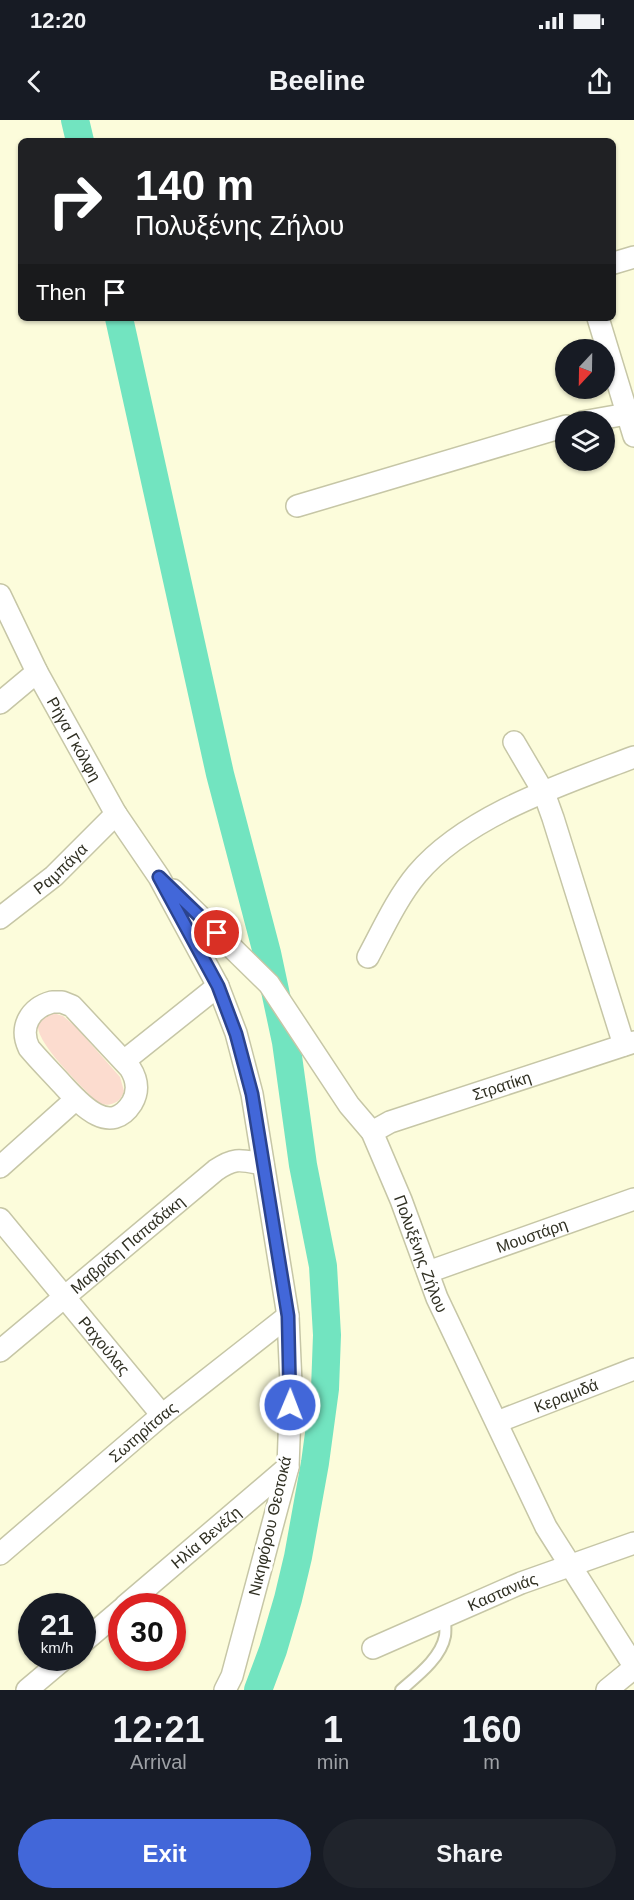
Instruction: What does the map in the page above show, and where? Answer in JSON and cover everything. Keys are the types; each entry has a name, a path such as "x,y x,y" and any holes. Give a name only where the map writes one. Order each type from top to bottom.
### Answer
{"street":[{"path":"616,262 634,257"},
{"path":"599,321 631,412 634,436"},
{"path":"615,415 631,412"},
{"path":"297,506 555,429"},
{"name":"Ρήγα Γκόλφη","path":"0,596 38,672 116,814 159,877"},
{"path":"0,703 38,672"},
{"path":"514,742 544,793 629,1044"},
{"path":"368,957 402,894 433,857 482,822 544,793 634,757"},
{"name":"Ραμπάγα","path":"0,918 54,876 116,814"},
{"name":"Πολυξένης Ζήλου","path":"159,877 268,984 350,1105 372,1132 388,1166 437,1298 546,1527 634,1667"},
{"name":"Νικηφόρου Θεοτοκά","path":"159,877 218,986 236,1034 252,1094 288,1316 291,1384 288,1467 232,1676 225,1690"},
{"path":"124,1061 218,986"},
{"path":"52,1002 62,1002 72,1006 124,1061 135,1077 137,1088 135,1098 122,1113 112,1117 93,1114 35,1055 26,1040 26,1023 36,1008 52,1002"},
{"name":"Στρατίκη","path":"372,1132 390,1122 629,1044"},
{"path":"0,1167 76,1099"},
{"name":"Μαβρίδη Παπαδάκη","path":"0,1351 228,1161 240,1160 263,1164"},
{"name":"Μουστάρη","path":"428,1272 634,1199"},
{"name":"Ραχούλας","path":"0,1219 162,1415"},
{"name":"Σωτηρίτσας","path":"0,1554 162,1415 288,1316"},
{"name":"Κεραμιδά","path":"497,1422 634,1369"},
{"name":"Ηλία Βενέζη","path":"140,1593 288,1467"},
{"name":"Καστανιάς","path":"373,1648 521,1583 634,1543"},
{"path":"96,1631 108,1622"},
{"path":"607,1690 634,1667"},
{"path":"27,1690 50,1671"}],"lane":[{"path":"401,1690 420,1673 440,1648 445,1636 445,1617"}],"shaded area":[{"path":"50,1012 63,1016 76,1027 120,1077 124,1091 117,1102 106,1105 98,1103 50,1051 38,1029 39,1021"}],"waterway":[{"path":"75,120 79,138"},
{"path":"120,321 220,774 267,953 286,1042 303,1165 323,1266 327,1335 325,1389 315,1463 288,1599 258,1690"}],"route":[{"path":"217,933 159,877 218,986 236,1034 252,1094 288,1316 290,1405"}]}
